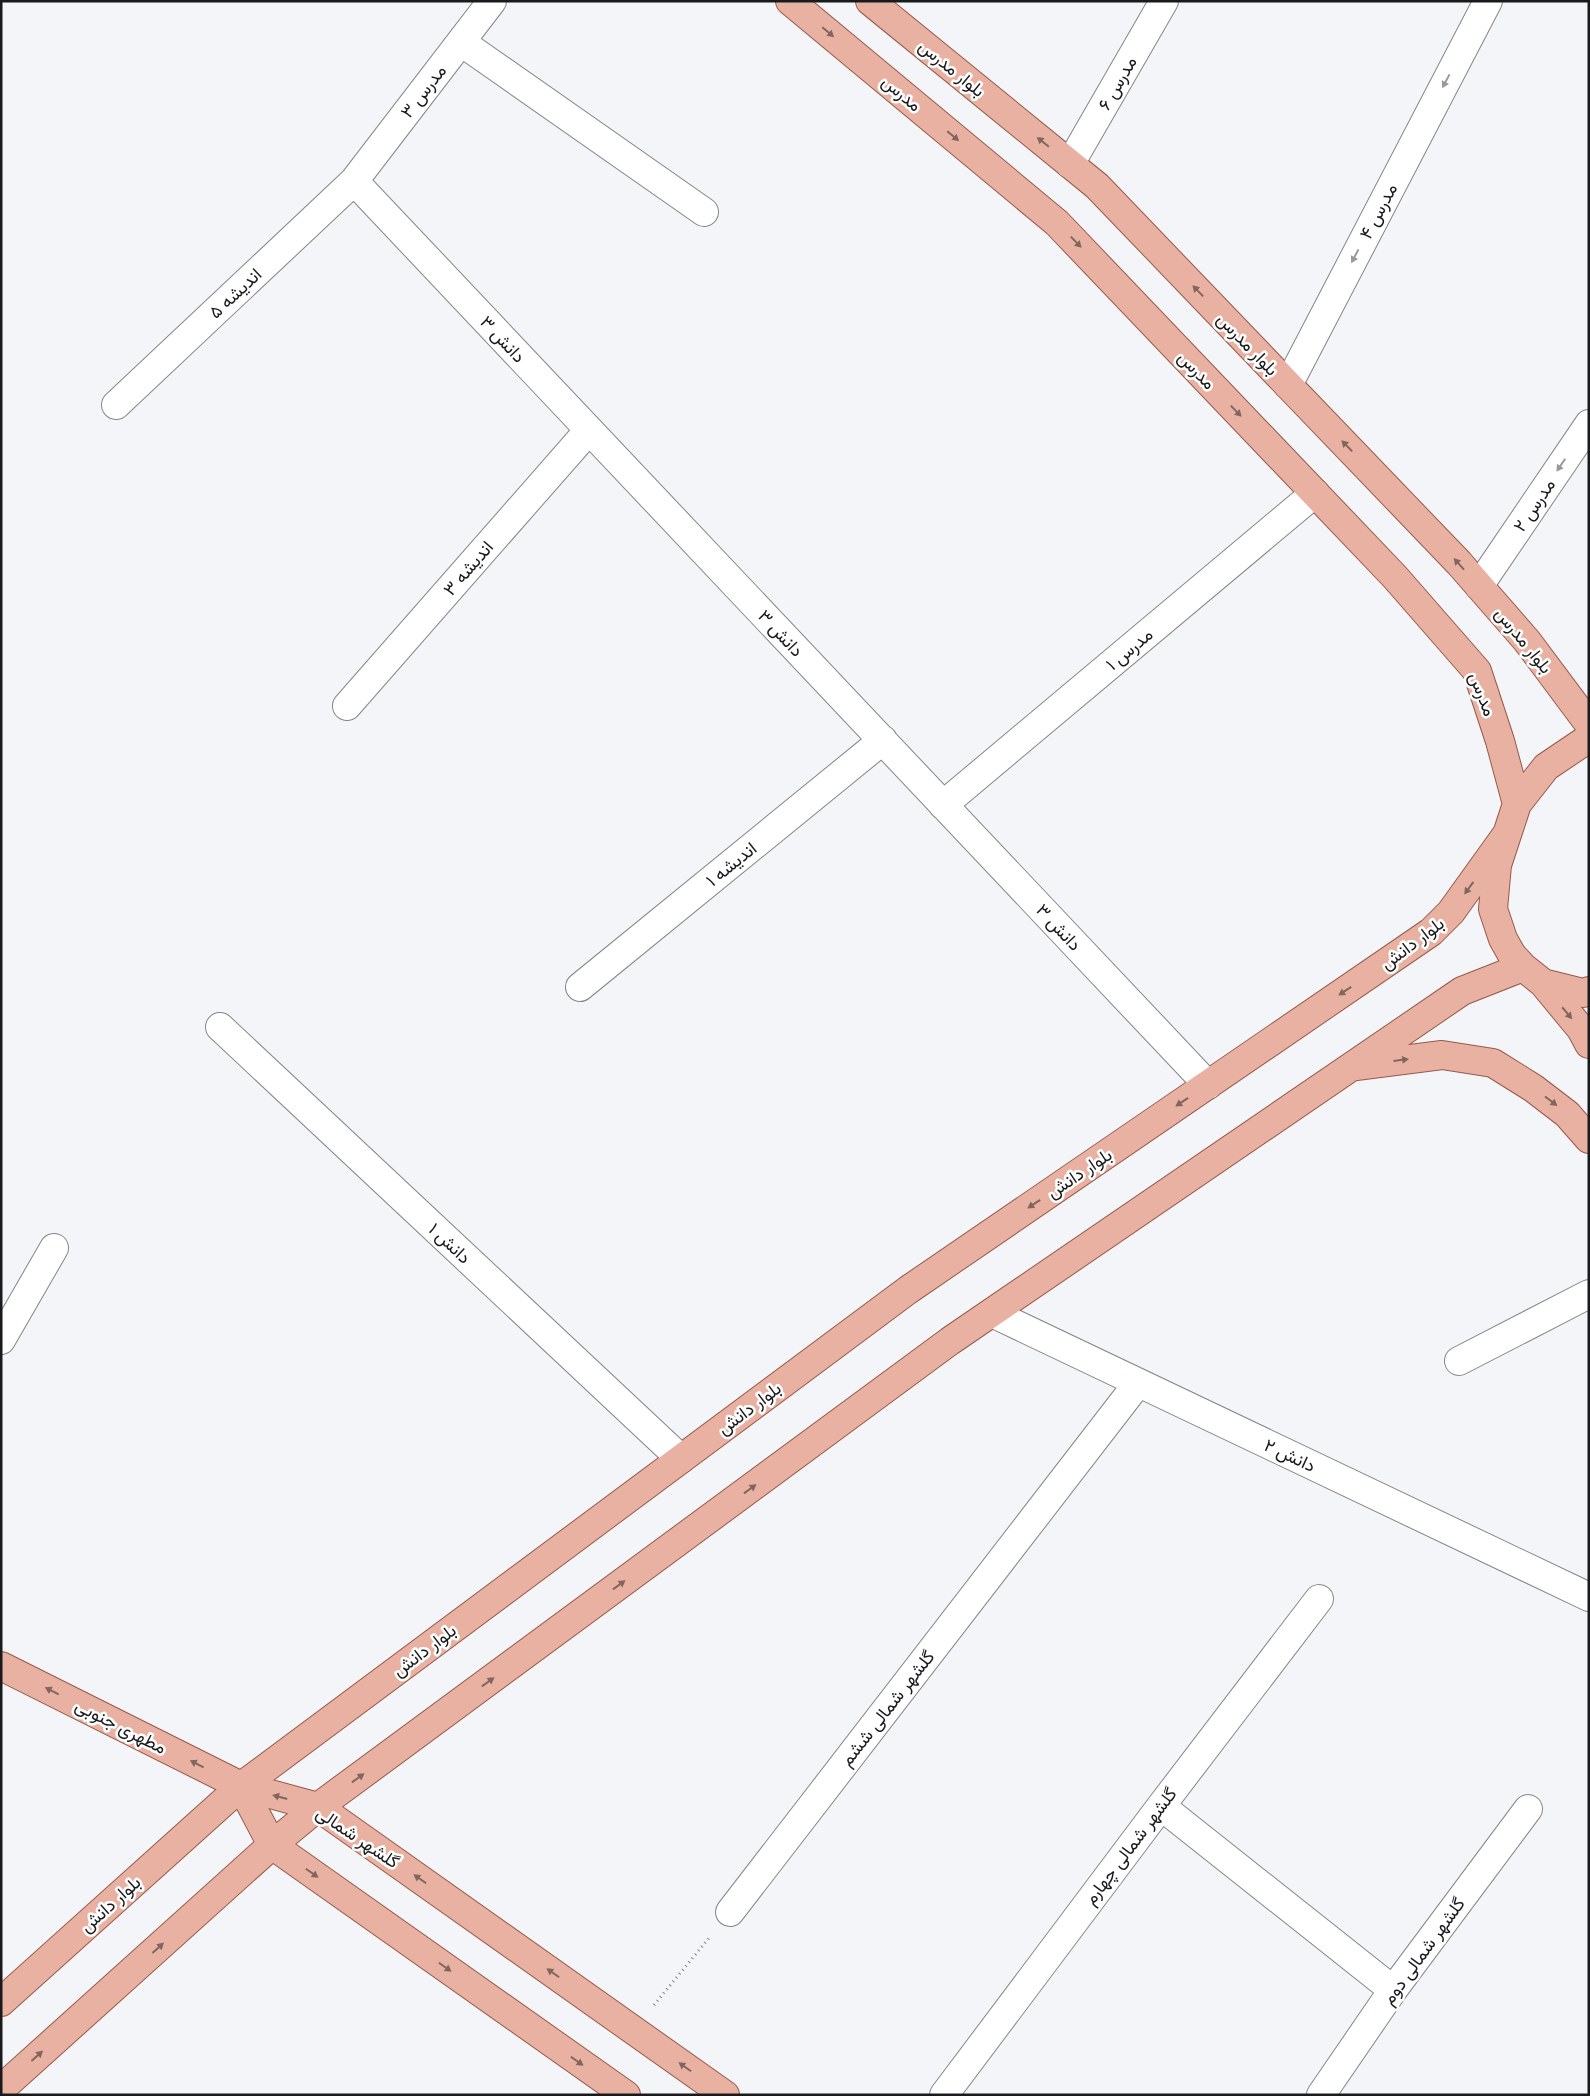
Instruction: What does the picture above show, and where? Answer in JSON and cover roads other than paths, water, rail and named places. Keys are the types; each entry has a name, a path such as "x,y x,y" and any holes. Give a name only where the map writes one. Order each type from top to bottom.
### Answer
{"main road":[{"name":"مدرس","path":"790,1 1057,223 1395,576 1477,671 1500,741 1516,804"},
{"name":"بلوار مدرس","path":"870,1 1097,186 1459,563 1527,641 1589,724"},
{"path":"1589,738 1546,767 1516,804 1497,864 1493,909 1503,939 1512,955 1533,975 1581,1029 1589,1044"},
{"name":"بلوار دانش","path":"1,2002 241,1786 908,1290 1432,932 1451,912 1507,834"},
{"path":"1,2089 272,1845 318,1807 950,1342 1462,991 1533,975 1582,993 1589,991"},
{"path":"1352,1066 1442,1055 1493,1063 1533,1088 1567,1114 1589,1139"},
{"name":"مطهری جنوبی","path":"1,1666 241,1786"},
{"path":"241,1786 272,1845 626,2095"},
{"name":"گلشهر شمالی","path":"241,1786 318,1807 725,2095"}],"street":[{"name":"مدرس ۳","path":"354,181 492,1"},
{"name":"مدرس ۶","path":"1070,164 1164,1"},
{"name":"مدرس ۴","path":"1288,385 1488,1"},
{"path":"461,42 704,212"},
{"name":"اندیشه ۵","path":"116,405 354,181"},
{"name":"دانش ۳","path":"354,181 1208,1085"},
{"name":"مدرس ۲","path":"1479,586 1589,424"},
{"name":"اندیشه ۳","path":"348,706 589,430"},
{"name":"مدرس ۱","path":"943,804 1315,493"},
{"name":"اندیشه ۱","path":"580,987 883,740"},
{"name":"دانش ۱","path":"220,1027 681,1459"},
{"path":"1,1340 54,1248"},
{"path":"1459,1361 1589,1294"},
{"name":"۲ دانش","path":"992,1313 1589,1597"},
{"name":"گلشهر شمالی ششم","path":"730,1912 1138,1382"},
{"name":"گلشهر شمالی چهارم","path":"944,2095 1319,1599"},
{"path":"1161,1806 1393,1990"},
{"name":"گلشهر شمالی دوم","path":"1321,2095 1393,1990 1528,1809"}]}
